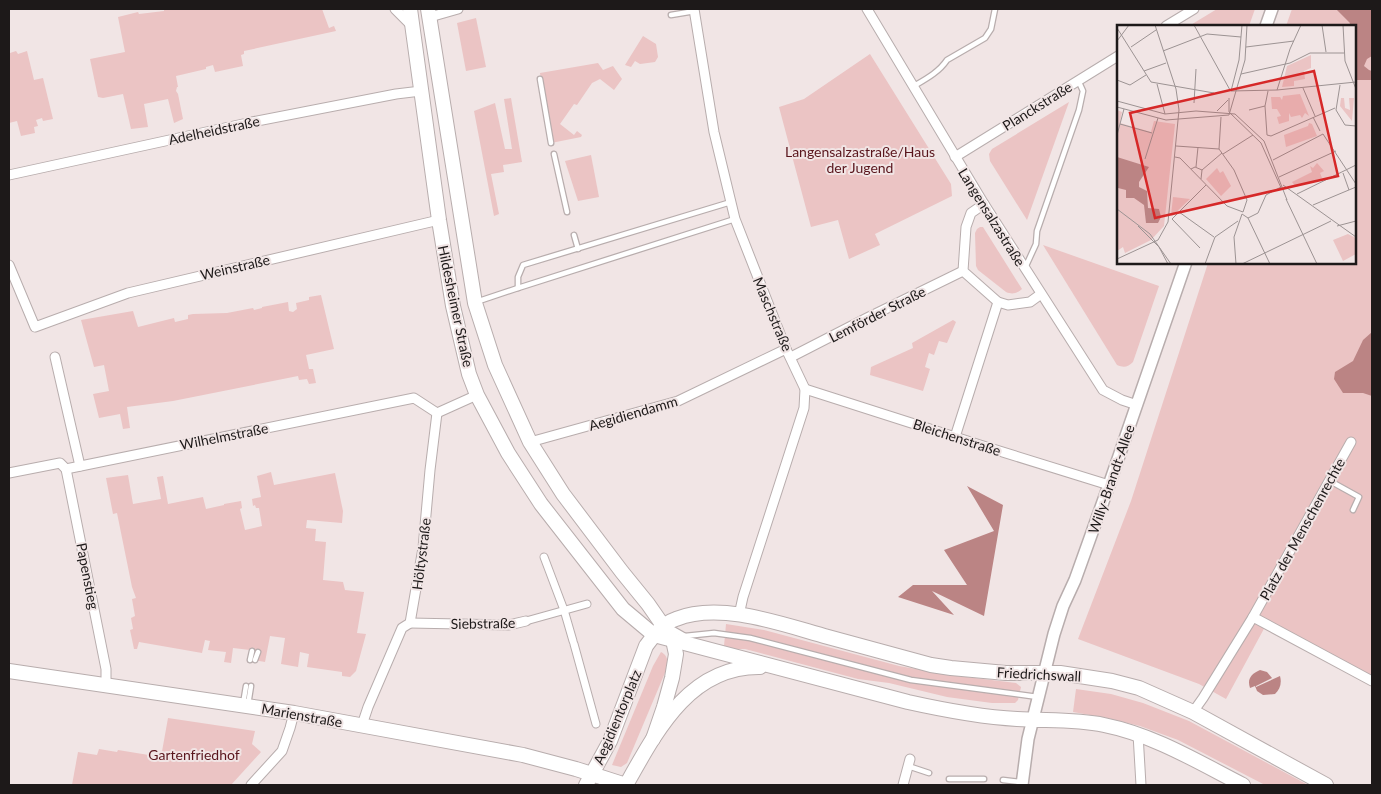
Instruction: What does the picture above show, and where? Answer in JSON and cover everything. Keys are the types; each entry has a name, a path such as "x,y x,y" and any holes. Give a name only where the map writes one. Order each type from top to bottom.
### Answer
{"main road":[{"name":"Hildesheimer Straße","path":"410,9 420,91 453,306 477,395 508,453 541,504 623,609 659,630"},
{"name":"Hildesheimer Straße","path":"429,13 475,303 494,365 530,442 563,494 659,630"},
{"path":"659,630 677,618 695,614 739,615"},
{"name":"Friedrichswall","path":"739,615 763,619 931,665 1006,673 1074,674 1130,686 1165,698 1193,712 1326,785"},
{"path":"659,630 773,667 791,670 942,710 993,717 1088,722 1138,734 1176,750 1243,785"},
{"name":"Aegidientorplatz","path":"659,630 646,646 610,741 590,780 626,785 652,739 690,692 712,678 730,670 773,667"},
{"name":"Aegidientorplatz","path":"652,739 672,678 679,638"},
{"name":"Marienstraße","path":"9,671 294,713 523,755 576,769 590,780"}],"street":[{"path":"395,9 412,26"},
{"path":"429,13 458,9"},
{"name":"Langensalzastraße","path":"867,9 984,204 1103,390 1137,405"},
{"path":"1168,25 1194,9"},
{"path":"1266,25 1272,9"},
{"name":"Maschstraße","path":"694,10 714,132 735,219 786,349 805,389"},
{"name":"Planckstraße","path":"955,157 1117,57"},
{"name":"Adelheidstraße","path":"9,175 252,122 420,91"},
{"path":"984,204 971,213 966,227 963,272 998,302 1008,305 1030,302 1041,294"},
{"name":"Weinstraße","path":"9,265 35,327 128,293 439,220"},
{"name":"Willy-Brandt-Allee","path":"1022,784 1032,720 1063,606 1075,580 1109,485 1185,264"},
{"name":"Lemförder Straße","path":"791,357 963,272"},
{"path":"955,437 998,302"},
{"name":"Aegidiendamm","path":"530,442 678,401 786,349"},
{"path":"55,357 80,466"},
{"path":"739,615 742,597 804,408 805,389"},
{"name":"Bleichenstraße","path":"805,389 1109,485"},
{"path":"437,414 477,395"},
{"name":"Wilhelmstraße","path":"9,473 60,463 66,469 414,398 437,414"},
{"name":"Höltystraße","path":"362,726 365,713 402,628 410,623 423,548 437,414"},
{"name":"Platz der Menschenrechte","path":"1193,712 1253,617 1351,442"},
{"name":"Papenstieg","path":"66,469 106,669 106,685"},
{"path":"544,557 564,610 596,724"},
{"name":"Siebstraße","path":"410,623 509,625 587,604"},
{"name":"Platz der Menschenrechte","path":"1253,617 1372,681"},
{"path":"252,785 282,752 294,713"},
{"path":"1138,734 1141,785"},
{"path":"903,785 909,762"}],"lane":[{"path":"914,86 931,76 947,60 985,38 991,29 995,9"},
{"path":"671,15 694,10"},
{"path":"540,79 551,143"},
{"path":"1025,269 1036,244 1037,230 1079,110 1083,92 1078,80"},
{"path":"554,154 567,212"},
{"path":"518,288 518,277 523,266 731,202"},
{"path":"475,303 735,219"},
{"path":"574,235 578,249"},
{"path":"1330,481 1359,497 1353,510"},
{"path":"679,638 714,633 750,638 911,680 1038,697"},
{"path":"252,651 253,660 258,652"},
{"path":"245,706 248,686"},
{"path":"909,762 929,773"},
{"path":"949,779 984,779"},
{"path":"1003,780 1022,784"}],"green space":[{"path":"164,9 322,9 329,28 334,26 336,31 244,51 244,54 241,55 243,66 215,72 213,65 206,67 206,69 176,76 178,87 176,91 183,119 174,123 168,99 144,104 148,127 131,129 123,94 103,98 98,97 90,59 125,52 118,17 138,12 139,14 164,11"},
{"path":"1217,9 1255,9 1249,25 1191,25"},
{"path":"1292,9 1372,9 1372,685 1266,625 1226,699 1199,684 1078,639 1131,501 1208,264 1356,264 1356,25 1286,25"},
{"path":"476,18 486,67 466,71 457,23"},
{"path":"643,36 656,44 658,57 655,62 640,64 635,61 631,67 625,65"},
{"path":"9,51 10,53 16,51 18,54 27,51 34,80 43,78 53,119 43,121 42,118 36,120 38,126 34,127 35,133 21,136 17,121 9,123"},
{"name":"Langensalzastraße/Haus der Jugend","path":"870,54 951,184 952,196 875,234 880,245 849,259 838,220 811,227 779,107 804,99"},
{"path":"598,63 603,70 613,66 622,79 614,90 600,79 592,83 577,105 574,104 560,124 574,135 577,131 582,135 581,137 551,143 540,73"},
{"path":"511,98 522,162 503,165 504,172 491,174 499,214 494,216 474,111 495,103 505,149 512,149 504,99"},
{"path":"1069,102 1027,220 990,161 989,154 992,149"},
{"path":"591,155 599,197 578,201 565,161"},
{"path":"980,227 983,227 1022,289 1018,292 1006,292 978,270 976,266 975,233"},
{"path":"1043,245 1159,286 1133,362 1129,365 1124,367 1117,365"},
{"path":"321,295 334,349 306,355 309,369 313,369 316,383 309,384 307,379 299,380 298,376 173,401 127,407 130,428 123,429 120,414 99,418 93,394 109,391 104,365 94,367 81,320 133,311 138,327 174,318 175,322 188,319 188,315 193,314 227,313 253,308 254,310 288,302 289,311 293,312 297,309 296,303 309,300 309,297"},
{"path":"953,320 956,322 947,343 939,341 934,355 929,353 925,367 930,369 923,391 870,375 871,367 913,348 912,343"},
{"path":"271,472 274,485 335,473 343,511 342,523 307,520 306,528 316,529 315,541 326,542 323,580 343,582 345,590 364,592 357,633 366,634 356,671 350,677 342,676 342,672 307,667 309,654 300,652 298,667 281,664 285,638 270,636 265,662 248,659 250,650 233,648 231,663 224,662 226,652 208,650 210,641 205,640 202,653 139,642 137,649 134,649 130,630 133,629 131,618 135,616 132,599 136,598 132,587 117,513 113,514 106,478 128,475 133,504 161,499 157,477 163,476 168,504 203,497 206,509 241,501 242,508 240,509 245,530 262,526 259,508 256,508 255,505 253,506 252,499 261,497 257,476"},
{"path":"726,624 764,630 899,666 950,675 1016,683 1021,687 1018,700 1015,703 992,703 947,697 889,683 858,679 745,649 732,649 724,646"},
{"path":"661,652 667,659 667,668 627,763 621,767 612,765 653,666"},
{"path":"1076,689 1111,694 1143,703 1189,721 1308,785 1265,785 1178,740 1140,726 1073,712"},
{"name":"Gartenfriedhof","path":"168,718 255,731 252,744 261,752 231,785 72,785 78,752 97,755 99,749 117,752 118,750 161,757"}],"shaded area":[{"path":"1336,9 1372,9 1372,56 1367,59 1364,66 1372,71 1372,80 1356,80 1356,25 1349,25 1350,23"},
{"path":"1372,332 1372,396 1363,393 1343,393 1334,379 1335,372 1353,361 1363,340"},
{"path":"967,486 1003,505 984,616 932,591 954,615 898,597 913,585 967,585 944,550 994,531"},
{"path":"1260,670 1267,672 1272,678 1256,687 1280,676 1280,686 1275,694 1263,695 1257,691 1255,686 1250,688 1250,677"}]}
